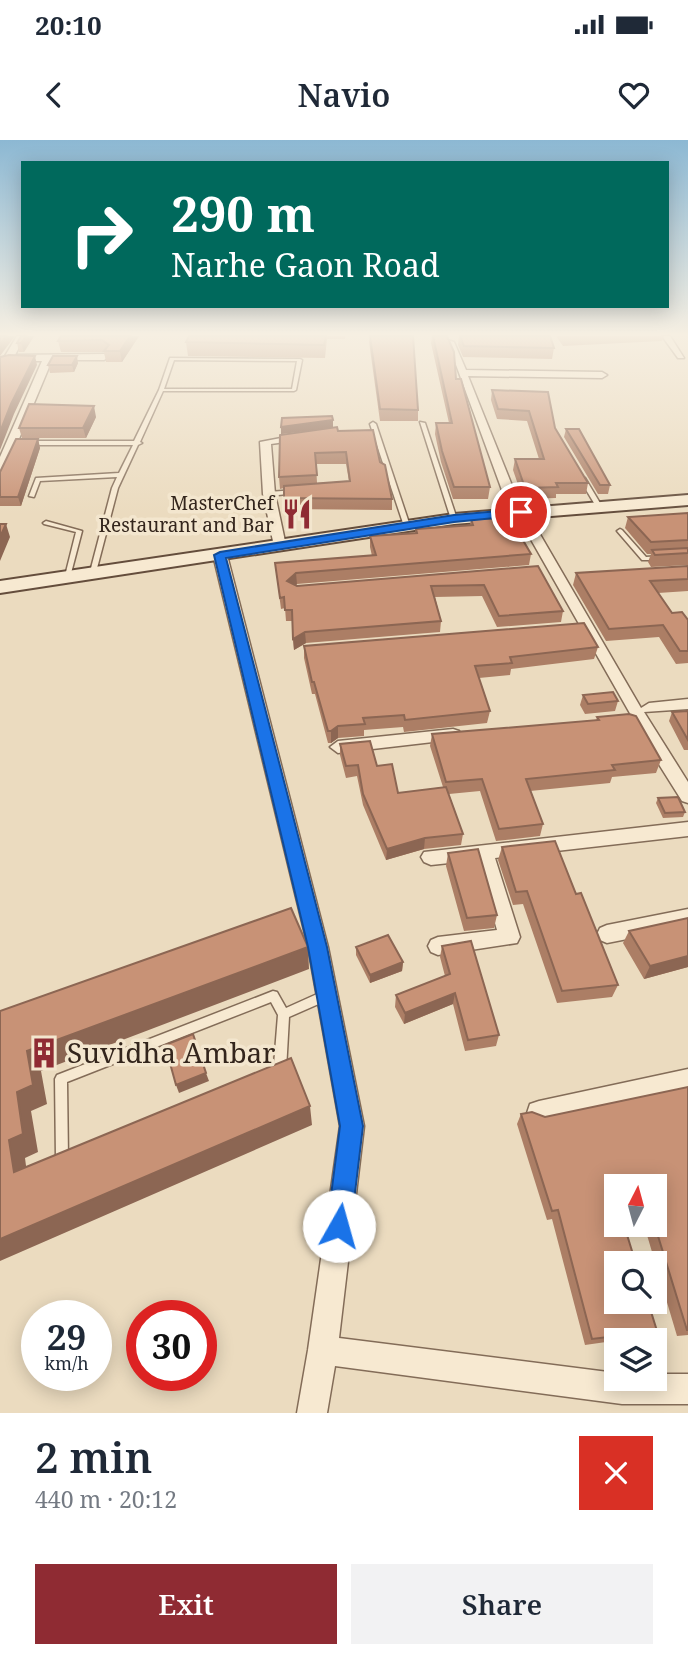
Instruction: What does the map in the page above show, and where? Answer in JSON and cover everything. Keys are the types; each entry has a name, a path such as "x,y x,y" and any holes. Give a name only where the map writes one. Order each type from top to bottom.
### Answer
{"street":[{"path":"0,470 32,395"},
{"path":"472,395 519,512 558,574 581,627 688,796"},
{"path":"280,546 269,494 265,442 313,436"},
{"path":"0,587 454,519 688,500"},
{"path":"220,555 318,947 352,1126 324,1350 312,1413"},
{"path":"636,715 688,704"},
{"path":"338,747 474,733"},
{"path":"431,857 688,829"},
{"path":"438,946 510,937 484,852"},
{"path":"607,933 688,918"},
{"path":"539,1113 688,1082"},
{"path":"324,1350 622,1388 688,1389"}],"lane":[{"path":"93,572 115,488 139,443 159,395"},
{"path":"422,422 454,519"},
{"path":"373,425 407,526"},
{"path":"11,443 139,443"},
{"path":"579,472 600,508"},
{"path":"32,496 38,480 122,475"},
{"path":"269,494 310,492"},
{"path":"46,523 79,531 68,576"},
{"path":"620,531 644,559 666,557"},
{"path":"284,1014 326,995"},
{"path":"72,1155 60,1160 61,1079 273,996 284,1014 279,1070 267,1075"}],"building":[{"path":"0,395 15,395 11,404 0,432"},
{"path":"378,395 417,395 418,410 380,409"},
{"path":"446,395 465,395 490,487 454,487 436,423 452,423"},
{"path":"494,395 549,395 555,428 588,483 556,483 558,487 525,488 515,459 544,459 529,411 498,409"},
{"path":"29,404 94,406 83,428 19,428"},
{"path":"332,416 333,420 281,427 282,418"},
{"path":"337,427 338,431 373,430 380,462 385,465 392,499 284,498 284,486 350,481 346,452 315,453 317,475 279,477 280,435"},
{"path":"566,429 579,429 610,485 600,485"},
{"path":"16,439 38,439 18,497 0,497 0,472"},
{"path":"688,513 688,540 651,542 628,517"},
{"path":"510,518 531,554 296,573 287,581 297,586 538,566 563,611 499,616 484,585 431,586 441,621 305,632 293,639 292,610 285,610 284,597 280,598 275,563 376,555 370,536 473,525 471,519"},
{"path":"0,524 6,524 0,537"},
{"path":"688,548 688,553 655,555 652,550"},
{"path":"688,566 688,579 650,581 672,613 682,612 688,620 688,651 680,651 663,625 609,629 576,573"},
{"path":"584,623 598,647 510,657 512,663 475,666 490,711 405,720 404,715 363,718 365,724 338,726 331,731 328,731 312,682 304,646"},
{"path":"613,692 618,701 588,704 583,695"},
{"path":"688,711 688,740 672,712"},
{"path":"629,714 636,716 661,760 612,765 615,770 526,779 543,824 499,829 482,779 446,782 432,734 599,720 597,717"},
{"path":"370,741 377,766 392,764 398,793 446,787 463,834 425,838 387,849 363,794 358,765 346,766 340,744"},
{"path":"678,797 685,812 665,813 658,798"},
{"path":"555,841 576,894 581,893 618,985 562,991 527,891 516,892 502,847"},
{"path":"478,849 497,915 467,918 448,853"},
{"path":"291,908 308,947 27,1051 33,1085 17,1092 23,1134 9,1140 14,1172 291,1058 310,1106 0,1239 0,1011"},
{"path":"688,918 688,956 650,966 629,931"},
{"path":"388,935 403,962 370,975 356,947"},
{"path":"471,941 499,1035 468,1040 455,993 405,1013 396,995 450,974 442,946"},
{"path":"193,1034 206,1073 176,1085 165,1045"},
{"path":"688,1087 688,1330 667,1265 667,1251 663,1251 658,1237 667,1237 667,1174 604,1174 604,1237 628,1237 632,1251 604,1251 604,1314 652,1314 656,1328 604,1328 604,1338 592,1339 558,1210 552,1211 521,1114 532,1112 545,1117"}],"place":[{"name":"MasterChef Restaurant and Bar","path":"297,514"},
{"name":"Suvidha Ambar","path":"44,1053"}],"route":[{"path":"339,1226 352,1126 318,947 220,555 454,519 521,512"}]}
